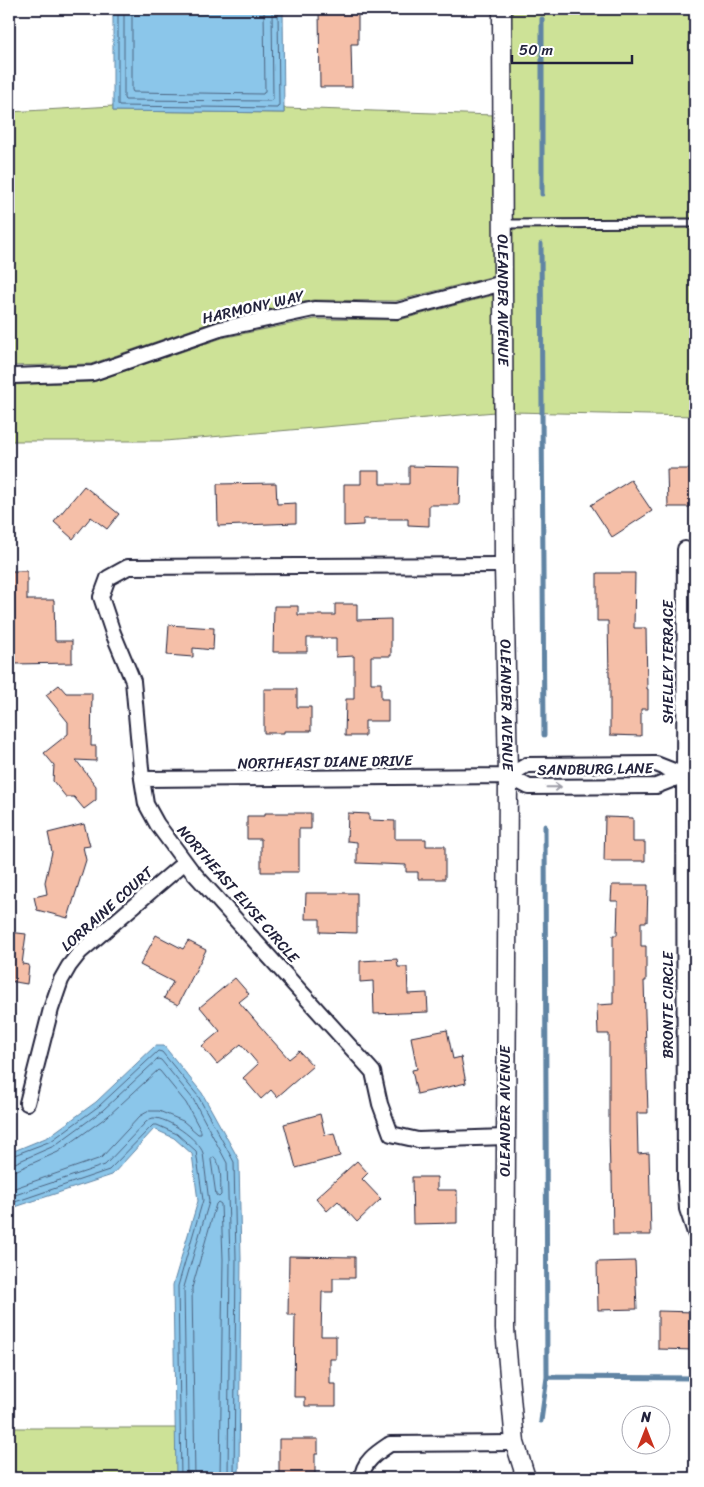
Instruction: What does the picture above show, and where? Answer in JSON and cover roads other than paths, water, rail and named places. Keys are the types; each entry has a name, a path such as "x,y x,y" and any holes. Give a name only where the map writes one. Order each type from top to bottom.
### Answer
{"street":[{"name":"OLEANDER AVENUE","path":"502,9 504,565 508,776 505,1329 515,1443 526,1478"},
{"name":"HARMONY WAY","path":"13,376 93,373 220,329 314,309 397,311 502,283"},
{"name":"SHELLEY TERRACE","path":"685,549 689,775"},
{"name":"NORTHEAST ELYSE CIRCLE","path":"504,565 128,567 108,578 101,597 132,680 146,804 157,824 185,862 373,1072 380,1104 391,1134 418,1140 505,1138"},
{"name":"SANDBURG LANE","path":"508,776 527,765 646,764 656,764 689,775"},
{"name":"SANDBURG LANE","path":"508,776 529,787 656,786 689,775"},
{"name":"BRONTE CIRCLE","path":"689,775 685,1183 687,1209 695,1233"},
{"name":"NORTHEAST DIANE DRIVE","path":"142,779 508,776"},
{"name":"LORRAINE COURT","path":"27,1103 51,1009 61,980 69,966 80,952 185,862"},
{"path":"362,1478 362,1472 374,1455 390,1444 515,1443"}],"lane":[{"path":"502,224 695,223"}],"water":[{"path":"113,9 283,9 284,113 113,111"},
{"path":"155,1046 164,1046 202,1093 239,1160 241,1259 239,1478 176,1478 173,1285 198,1201 192,1154 174,1138 154,1129 112,1175 9,1209 9,1153 48,1137 96,1102"}],"waterway":[{"path":"542,19 542,194"},
{"path":"541,244 544,735"},
{"path":"541,1421 547,1377 545,826"},
{"path":"547,1377 695,1378"}]}
